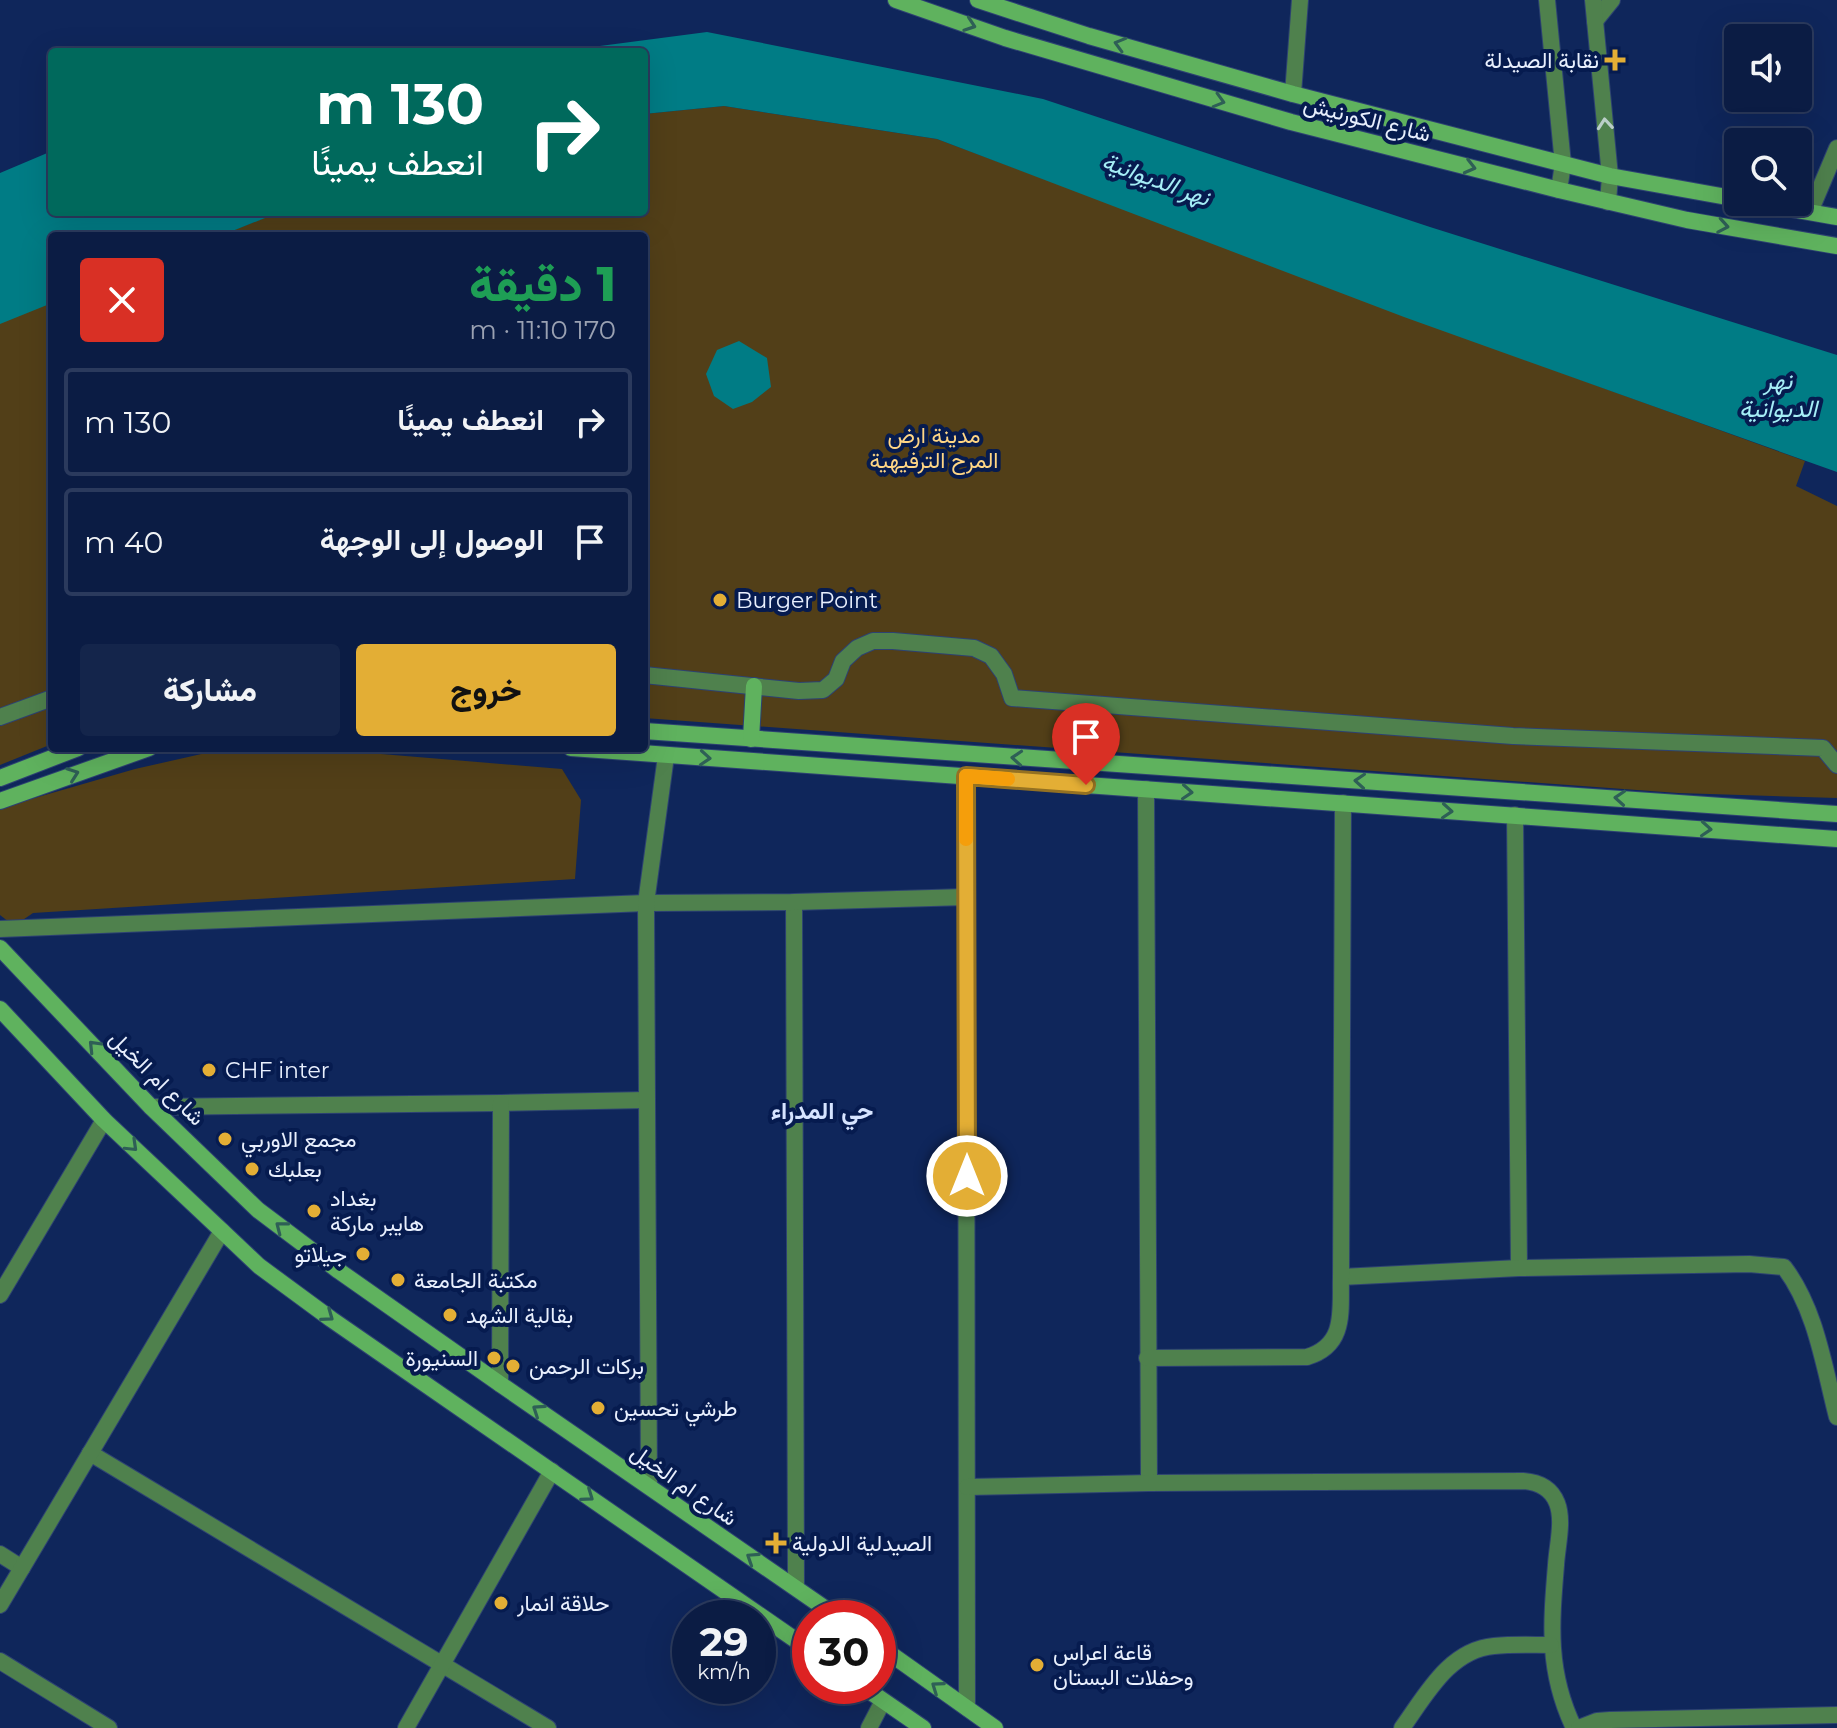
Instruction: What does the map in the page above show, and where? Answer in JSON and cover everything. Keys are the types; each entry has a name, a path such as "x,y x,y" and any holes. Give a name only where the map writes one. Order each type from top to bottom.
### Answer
{"main road":[{"name":"شارع الكورنيش","path":"978,0 1089,36 1293,94 1610,176 1724,196"},
{"name":"شارع الكورنيش","path":"901,1 1005,38 1291,122 1687,220 1837,246"},
{"path":"1812,212 1837,217"},
{"path":"751,739 754,686"},
{"path":"648,731 1837,814"},
{"path":"0,778 68,752"},
{"path":"0,801 138,752"},
{"path":"618,752 1837,839"},
{"name":"شارع ام الخيل","path":"0,948 151,1107 258,1210 500,1384 814,1600"},
{"path":"0,1009 104,1120 259,1266 792,1638"},
{"path":"896,1658 995,1728"},
{"path":"887,1704 923,1728"}],"street":[{"path":"1293,94 1300,0"},
{"path":"1547,0 1563,164 1559,190"},
{"path":"1593,0 1610,176 1608,202"},
{"path":"1595,21 1612,0"},
{"path":"1812,207 1837,148"},
{"path":"648,675 799,691 823,690 836,679 843,661 857,648 873,641 893,641 974,648 991,656 1004,674 1012,698 1513,736 1823,748 1837,765"},
{"path":"0,717 48,699"},
{"path":"649,1486 646,903 666,756"},
{"path":"966,776 967,1708"},
{"path":"1146,789 1149,1483"},
{"path":"1147,1358 1298,1357 1316,1354 1331,1342 1339,1325 1343,803"},
{"path":"1515,815 1519,1268"},
{"path":"0,929 646,903 966,897"},
{"path":"794,902 796,1587"},
{"path":"151,1107 646,1100"},
{"path":"500,1384 501,1103"},
{"path":"0,1295 104,1120"},
{"path":"0,1605 222,1231"},
{"path":"1341,1277 1519,1268 1749,1264 1784,1267 1797,1283 1812,1322 1837,1417"},
{"path":"90,1453 548,1728"},
{"path":"406,1728 552,1471"},
{"path":"967,1487 1523,1481 1541,1485 1554,1497 1560,1514 1551,1645 1559,1692 1577,1728 1610,1720 1837,1715"},
{"path":"0,1554 22,1568"},
{"path":"1402,1728 1446,1669 1467,1654 1493,1646 1551,1645"},
{"path":"0,1661 109,1728"},
{"path":"869,1728 881,1704"}],"green space":[{"name":"مدينة ارض المرح الترفيهية","path":"724,106 937,139 1805,461 1796,486 1837,506 1837,798 1678,793 648,718 648,232 228,232 270,216 648,216 648,114"},
{"path":"48,304 48,746 0,765 0,323"},
{"path":"210,752 357,752 562,769 581,800 575,879 33,913 14,926 0,915 0,808 135,769"}],"water":[{"name":"نهر الديوانية","path":"707,32 1043,99 1430,227 1837,355 1837,472 1404,317 937,139 724,106 648,114 648,48 585,48"},
{"path":"48,153 48,216 270,216 230,232 48,232 48,305 0,324 0,173"},
{"path":"739,341 767,358 771,387 752,402 733,409 714,396 706,374 717,350"}],"slow traffic":[{"path":"966,839 966,776 1008,779"}],"place":[{"name":"نقابة الصيدلة","path":"1615,60"},
{"name":"Burger Point","path":"720,600"},
{"name":"CHF inter","path":"209,1070"},
{"name":"مجمع الاوربي","path":"225,1139"},
{"name":"بعلبك","path":"252,1169"},
{"name":"بغداد هايبر ماركة","path":"314,1211"},
{"name":"جيلاتو","path":"363,1254"},
{"name":"مكتبة الجامعة","path":"398,1280"},
{"name":"بقالية الشهد","path":"450,1315"},
{"name":"السنيورة","path":"494,1358"},
{"name":"بركات الرحمن","path":"513,1366"},
{"name":"طرشي تحسين","path":"598,1408"},
{"name":"الصيدلية الدولية","path":"776,1543"},
{"name":"حلاقة انمار","path":"501,1603"},
{"name":"قاعة اعراس وحفلات البستان","path":"1037,1665"}],"district":[{"name":"حي المدراء","path":"822,1110"}],"route":[{"path":"967,1176 966,776 1086,785"}]}
